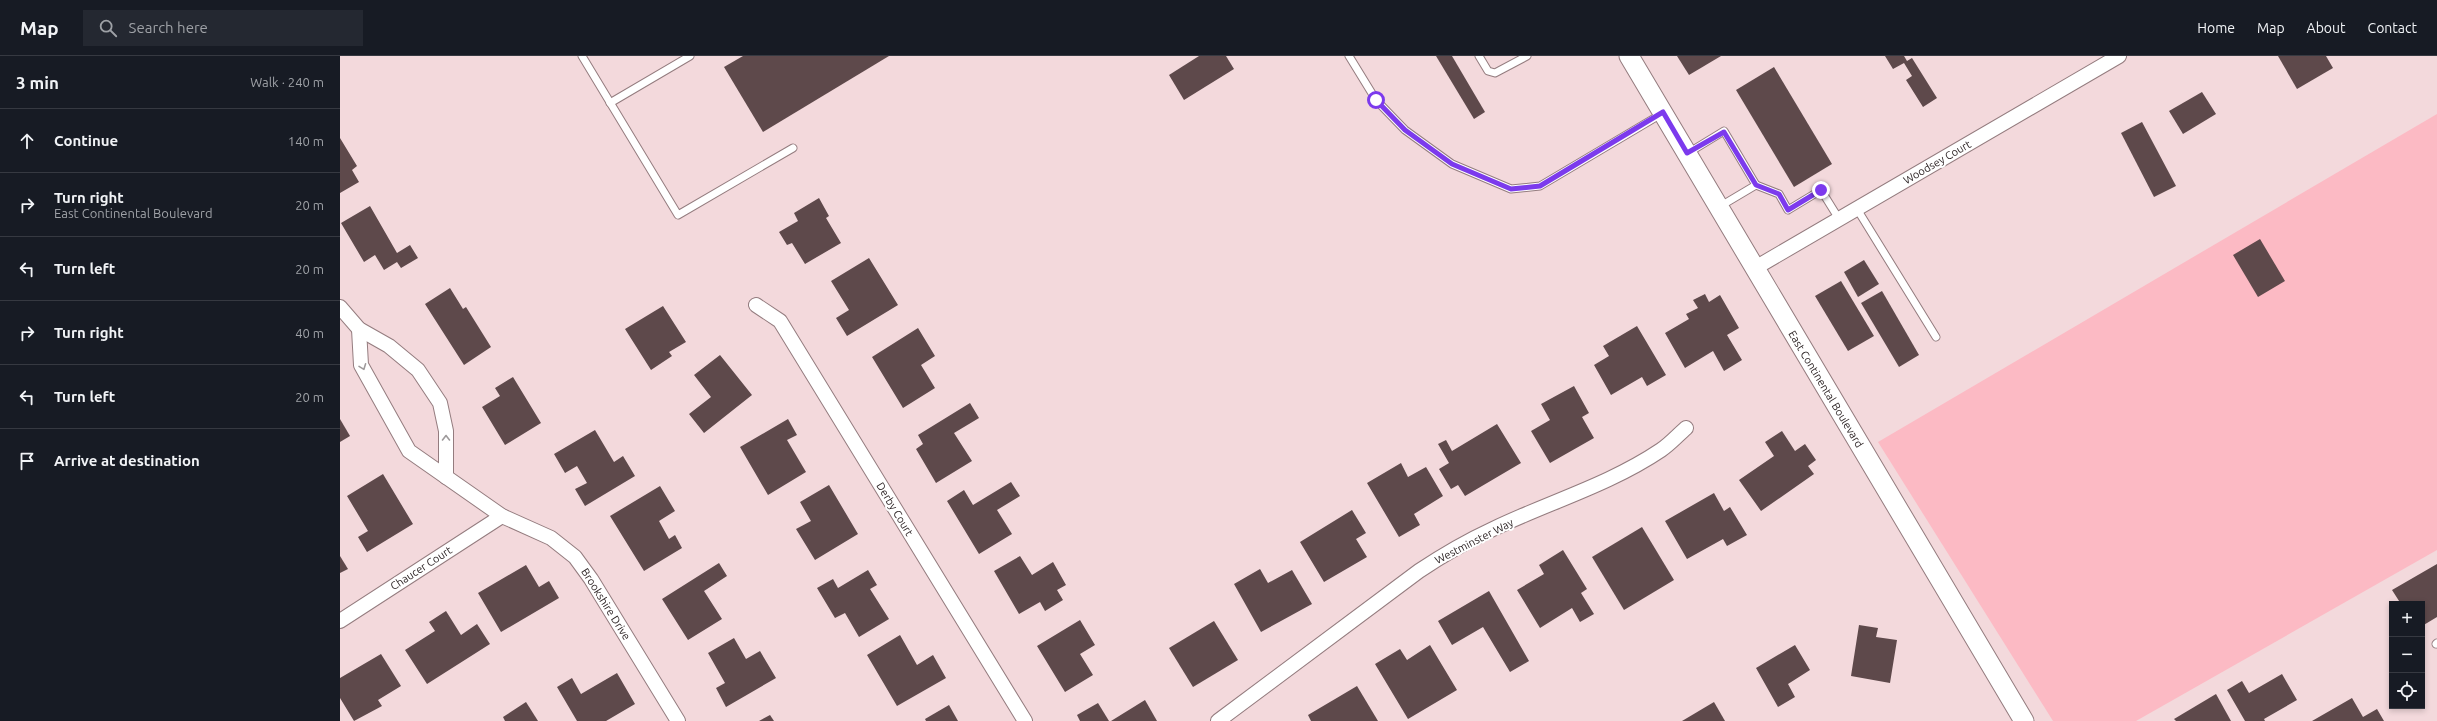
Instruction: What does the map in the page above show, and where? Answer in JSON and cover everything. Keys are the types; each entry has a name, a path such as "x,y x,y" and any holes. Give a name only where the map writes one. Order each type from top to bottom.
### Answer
{"main road":[{"name":"East Continental Boulevard","path":"1629,56 2024,721"}],"street":[{"name":"Woodsey Court","path":"1755,268 2119,56"},
{"name":"Derby Court","path":"756,305 780,321 1025,721"},
{"path":"340,307 359,329 389,346 418,370 440,403 446,431 446,477"},
{"name":"Brookshire Drive","path":"359,329 361,365 409,451 502,516 551,538 575,557 591,578 678,721"},
{"name":"Westminster Way","path":"1218,721 1419,570 1450,550 1493,528 1595,486 1634,466 1662,450 1686,428"},
{"name":"Chaucer Court","path":"340,621 502,516"}],"lane":[{"path":"582,56 678,215 793,148"},
{"path":"610,103 690,56"},
{"path":"1349,56 1376,100 1405,130 1452,164 1511,189 1540,186 1663,112"},
{"path":"1479,56 1488,71 1494,73 1527,56"},
{"path":"1687,153 1724,132 1756,185 1779,194 1788,210 1821,190 1839,219"},
{"path":"1719,208 1756,185"},
{"path":"1857,209 1936,337"}],"shaded area":[{"path":"2437,114 2437,550 2136,721 2053,721 1878,442"}],"building":[{"path":"743,56 889,56 763,132 724,67"},
{"path":"1199,56 1226,56 1234,69 1184,100 1169,75"},
{"path":"1436,56 1452,56 1485,112 1474,119"},
{"path":"1677,56 1721,56 1689,75"},
{"path":"1885,56 1904,56 1907,61 1912,58 1937,98 1923,107 1906,80 1912,76 1904,63 1893,69"},
{"path":"2278,56 2326,56 2333,68 2297,89"},
{"path":"1774,67 1832,164 1794,187 1736,90"},
{"path":"2202,92 2216,114 2183,134 2169,111"},
{"path":"2142,122 2176,186 2154,197 2121,133"},
{"path":"340,138 357,166 352,170 359,182 340,193"},
{"path":"819,198 829,216 826,218 841,243 805,264 792,243 787,245 779,232 798,221 794,213"},
{"path":"370,206 397,253 410,245 418,258 401,268 397,262 384,270 375,255 364,262 341,223"},
{"path":"2260,239 2285,281 2258,297 2233,255"},
{"path":"869,258 898,305 847,336 836,318 849,310 831,281"},
{"path":"1864,260 1879,284 1858,297 1844,272"},
{"path":"1841,281 1874,336 1848,351 1815,296"},
{"path":"450,288 463,309 466,307 491,347 464,365 425,304"},
{"path":"1882,291 1919,355 1899,367 1861,303"},
{"path":"1705,294 1709,302 1720,295 1739,328 1727,335 1742,360 1724,371 1713,351 1685,368 1665,333 1689,319 1686,314 1698,308 1693,300"},
{"path":"663,306 686,342 669,352 672,356 651,370 625,329"},
{"path":"1637,326 1666,375 1647,386 1642,377 1611,395 1594,365 1609,356 1603,346"},
{"path":"918,328 935,356 921,365 935,388 903,408 872,357"},
{"path":"720,355 752,395 704,433 689,414 711,397 694,375"},
{"path":"513,377 541,423 505,445 482,407 500,396 495,388"},
{"path":"1574,386 1589,413 1582,417 1594,438 1550,463 1531,431 1550,420 1541,404"},
{"path":"970,403 979,418 954,433 972,461 936,483 916,449 923,444 918,435"},
{"path":"340,419 350,436 340,442"},
{"path":"788,419 797,435 787,440 806,472 768,495 740,447"},
{"path":"1497,424 1521,463 1465,496 1458,485 1451,489 1439,469 1449,463 1438,444 1446,440 1452,451"},
{"path":"595,430 614,462 623,456 635,476 585,506 575,489 587,483 577,466 565,473 554,454"},
{"path":"1782,431 1795,451 1805,444 1816,460 1808,466 1814,474 1761,511 1739,480 1774,456 1765,442"},
{"path":"1401,463 1408,477 1426,467 1443,496 1414,514 1420,525 1399,537 1367,483"},
{"path":"383,474 413,524 367,552 358,537 368,531 347,496"},
{"path":"1011,482 1020,496 997,510 1012,534 979,554 947,501 964,490 973,505"},
{"path":"829,485 858,534 815,560 796,529 811,521 800,502"},
{"path":"660,486 675,511 659,521 669,539 675,535 682,548 644,571 610,516"},
{"path":"1714,493 1724,511 1730,507 1747,535 1727,546 1723,539 1687,559 1665,521"},
{"path":"1352,510 1366,533 1356,539 1367,557 1324,582 1300,542"},
{"path":"1642,527 1674,580 1624,610 1592,557"},
{"path":"1563,550 1587,589 1581,593 1594,614 1580,622 1572,608 1540,628 1517,590 1544,574 1539,565"},
{"path":"340,556 348,569 340,573"},
{"path":"1020,556 1032,575 1053,562 1066,585 1057,590 1063,600 1045,611 1040,602 1019,614 994,571"},
{"path":"719,563 727,576 704,591 722,619 688,640 662,599"},
{"path":"2437,564 2437,617 2425,624 2425,601 2399,601 2392,590"},
{"path":"526,565 539,587 549,581 559,598 501,632 478,593"},
{"path":"1260,569 1268,583 1292,570 1312,604 1261,632 1234,584"},
{"path":"868,570 877,585 870,589 889,619 859,637 845,613 835,618 817,588 833,579 838,588"},
{"path":"1489,591 1529,661 1510,672 1483,627 1452,645 1438,621"},
{"path":"446,611 461,635 477,624 490,644 427,684 405,650 435,631 429,622"},
{"path":"1080,620 1095,645 1080,654 1093,675 1065,692 1037,646"},
{"path":"1214,621 1238,660 1193,687 1169,648"},
{"path":"1859,625 1878,628 1876,637 1897,640 1890,683 1851,676"},
{"path":"900,635 917,665 933,655 946,678 897,706 867,655"},
{"path":"734,638 746,659 760,651 776,678 726,707 716,688 725,683 708,653"},
{"path":"1430,645 1457,690 1408,719 1375,664 1400,649 1407,660"},
{"path":"1795,645 1810,670 1788,684 1795,697 1778,707 1756,668"},
{"path":"381,654 401,686 378,700 382,706 354,721 340,698 340,678"},
{"path":"617,673 635,704 606,721 577,721 557,687 572,678 581,694"},
{"path":"2282,674 2297,700 2264,719 2265,721 2245,721 2227,690 2242,681 2249,693"},
{"path":"1357,686 1378,721 1311,721 1308,715"},
{"path":"2216,694 2231,721 2176,721 2174,719"},
{"path":"2352,698 2363,717 2377,709 2384,721 2312,721"},
{"path":"1145,700 1157,721 1111,721"},
{"path":"526,702 538,721 505,721 503,717"},
{"path":"1714,702 1725,721 1682,721"},
{"path":"1098,703 1109,721 1080,721 1077,715"},
{"path":"949,705 958,721 926,721 925,719"},
{"path":"770,715 774,721 759,721"}],"route":[{"path":"1376,100 1405,130 1452,164 1511,189 1540,186 1663,112 1687,153 1724,132 1756,185 1779,194 1788,210 1821,190"}]}
